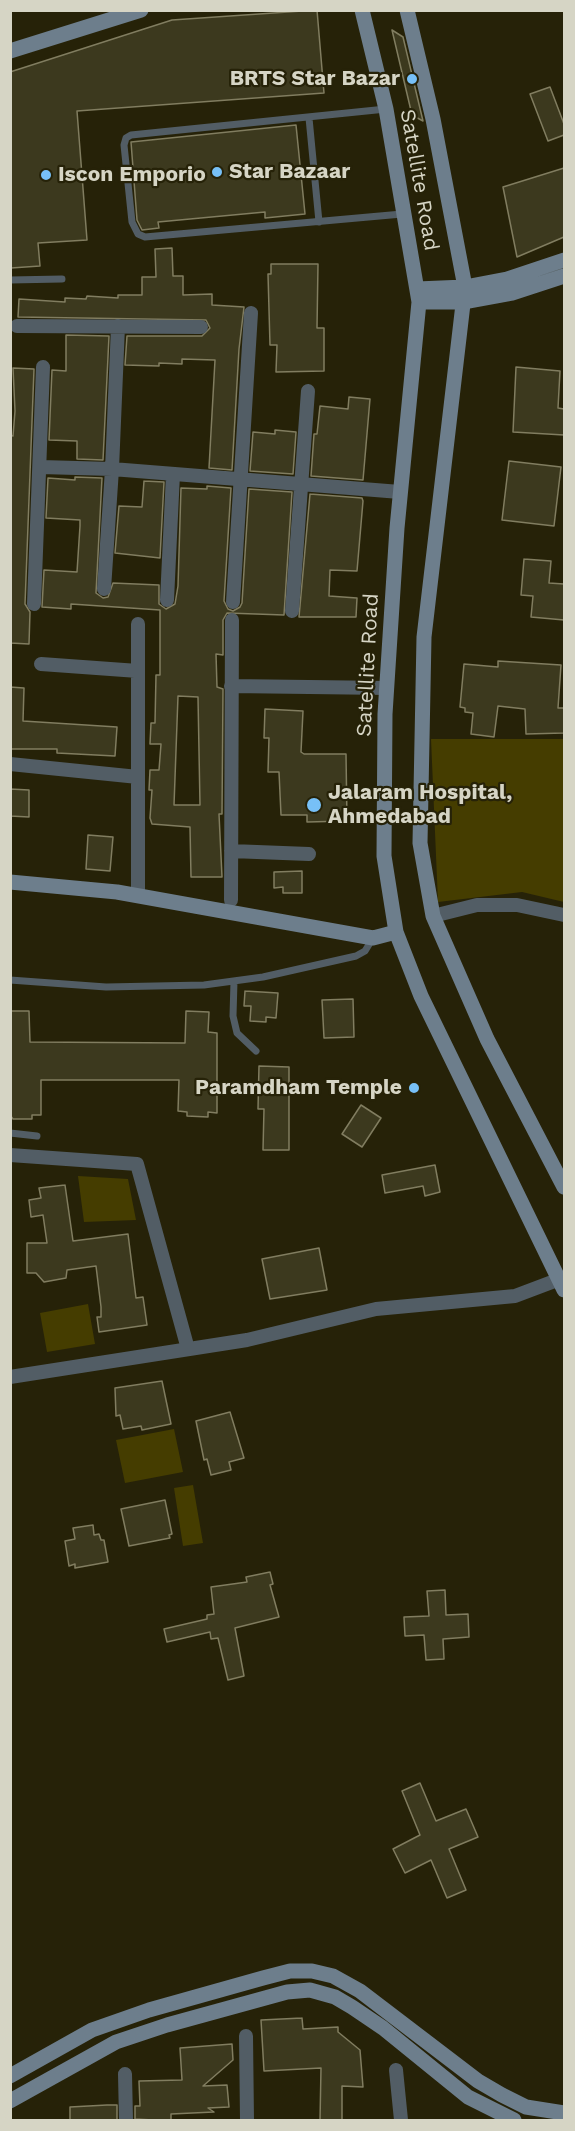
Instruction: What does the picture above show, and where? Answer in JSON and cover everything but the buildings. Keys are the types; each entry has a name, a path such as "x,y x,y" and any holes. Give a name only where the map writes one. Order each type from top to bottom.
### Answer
{"main road":[{"path":"10,51 141,10"},
{"name":"Satellite Road","path":"362,10 387,109 402,214 418,296 400,492 387,688 384,856 396,932 421,996 562,1285"},
{"name":"Satellite Road","path":"407,10 434,119 464,295 424,637 420,843 433,916 487,1039 564,1187"},
{"path":"464,295 564,260"},
{"path":"418,296 512,293 564,276"},
{"path":"10,882 138,896 373,939 396,932"},
{"path":"10,2076 92,2030 149,2010 290,1971 312,1971 333,1976 354,1987 478,2080 526,2107 564,2113"},
{"path":"344,2002 354,1987"},
{"path":"10,2101 117,2042 167,2025 287,1992 309,1990 335,1997 344,2002 383,2028 468,2097 515,2121"}],"street":[{"path":"233,602 251,313"},
{"path":"16,326 201,327"},
{"path":"104,589 118,326"},
{"path":"34,604 41,468 43,368"},
{"path":"292,611 308,391"},
{"path":"41,468 112,469 400,492"},
{"path":"167,600 173,474"},
{"path":"231,900 232,620"},
{"path":"138,624 138,896"},
{"path":"41,664 138,671"},
{"path":"231,686 387,688"},
{"path":"10,764 138,777"},
{"path":"231,851 309,854"},
{"path":"433,916 477,905 517,905 564,915"},
{"path":"10,1155 137,1164 188,1349"},
{"path":"10,1377 247,1340 376,1310 515,1296 562,1285"},
{"path":"246,2036 247,2121"},
{"path":"396,2070 400,2121"},
{"path":"125,2074 126,2121"},
{"path":"515,2121 526,2107"}],"lane":[{"path":"387,109 136,134 126,138 124,145 132,222 138,234 145,237 402,214"},
{"path":"309,118 319,222"},
{"path":"10,280 62,279"},
{"path":"10,980 106,987 204,985 263,977 356,956 365,951 373,939"},
{"path":"234,981 233,1016 237,1033 256,1051"},
{"path":"10,1133 37,1136"}],"shaded area":[{"path":"431,739 564,739 564,902 522,892 438,902"},
{"path":"78,1176 128,1179 136,1220 84,1222"},
{"path":"88,1304 95,1344 47,1352 40,1313"},
{"path":"174,1429 183,1472 125,1483 116,1440"},
{"path":"193,1485 203,1543 183,1546 174,1488"}],"place":[{"name":"BRTS Star Bazar","path":"412,79"},
{"name":"Star Bazaar","path":"217,172"},
{"name":"Iscon Emporio","path":"46,175"},
{"name":"Jalaram Hospital, Ahmedabad","path":"314,805"},
{"name":"Paramdham Temple","path":"414,1088"}]}
